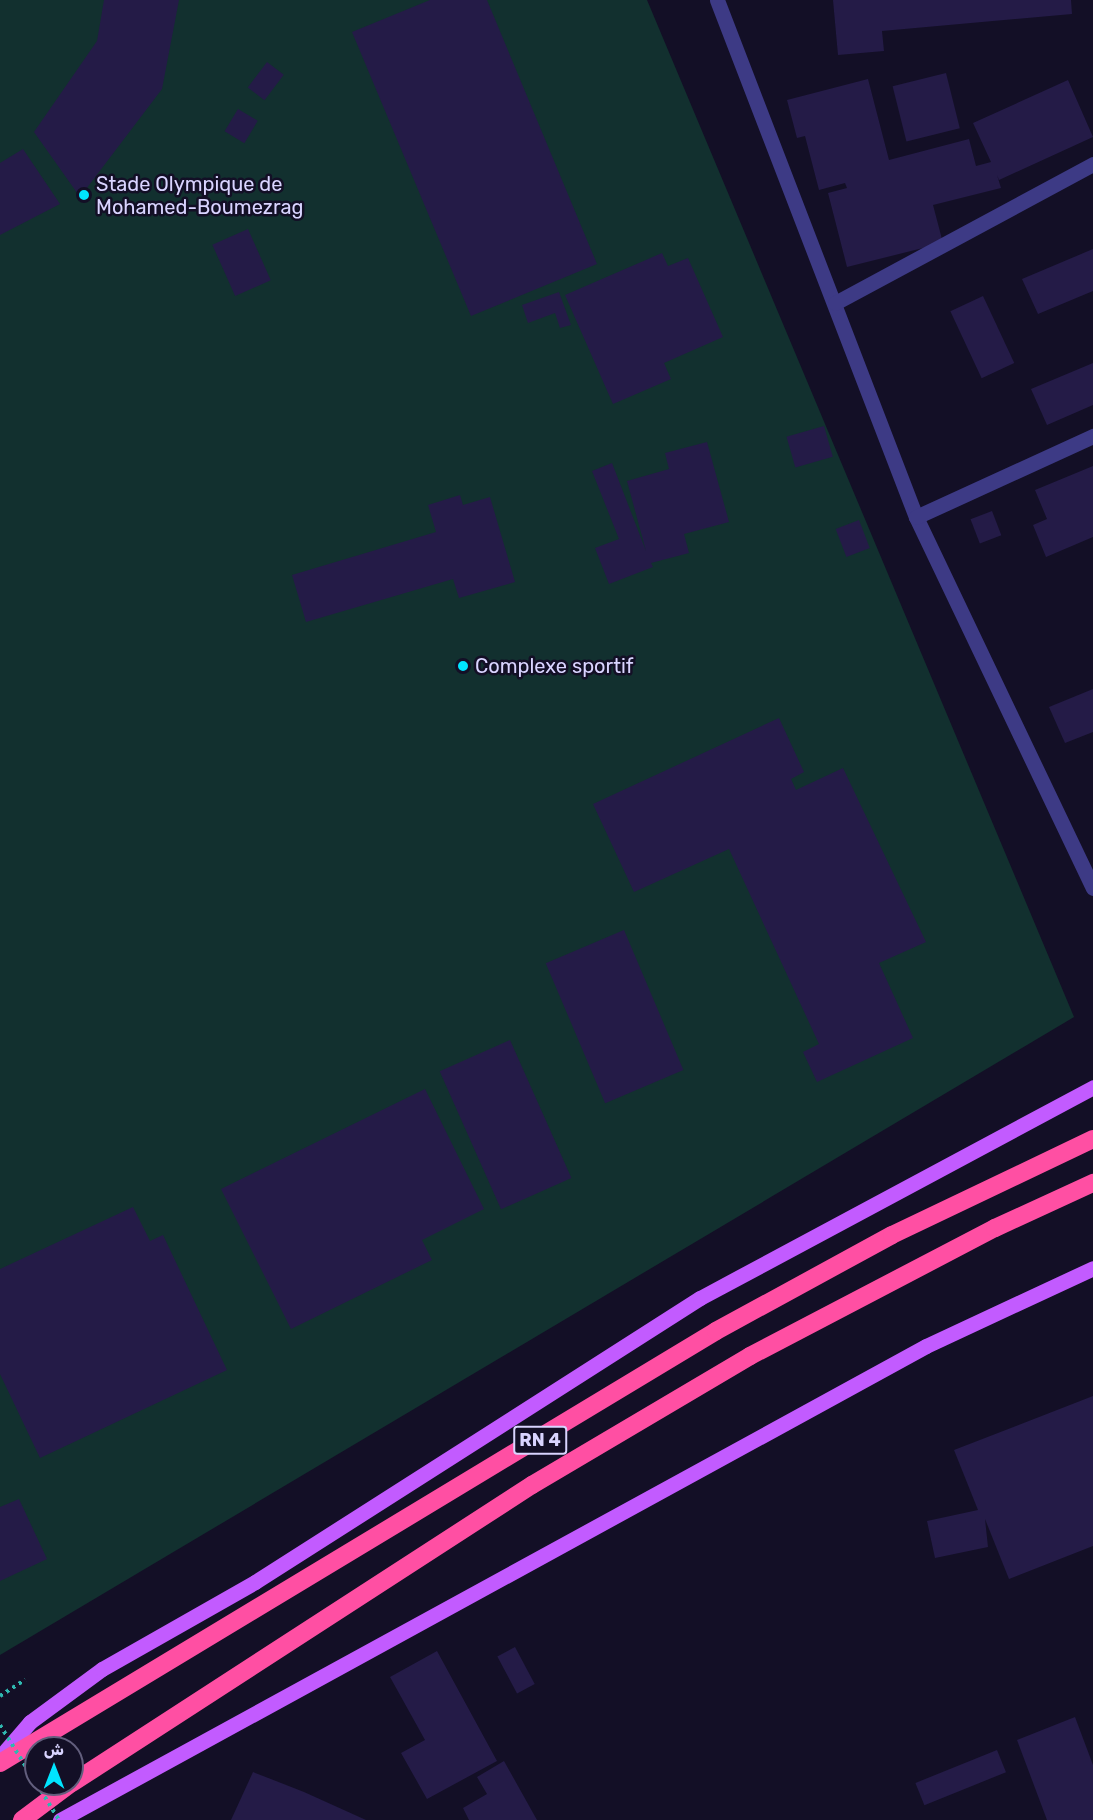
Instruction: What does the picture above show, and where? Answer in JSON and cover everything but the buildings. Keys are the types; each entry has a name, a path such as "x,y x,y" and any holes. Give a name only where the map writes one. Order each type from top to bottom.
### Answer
{"highway":[{"name":"RN 4","path":"0,1763 716,1331 892,1235 1093,1139"},
{"name":"RN 4","path":"84,1775 523,1491 750,1356 995,1228 1093,1184"},
{"name":"RN 4","path":"22,1820 54,1796"}],"main road":[{"path":"0,1757 30,1722 102,1669 275,1570 700,1298 1093,1087"},
{"path":"60,1820 926,1346 1093,1268"}],"street":[{"path":"717,0 916,517 1093,888"},
{"path":"835,303 1093,164"},
{"path":"916,517 1093,436"}],"path":[{"path":"0,1696 25,1680"},
{"path":"0,1725 24,1764"},
{"path":"44,1796 60,1820"}],"green space":[{"name":"Complexe sportif","path":"0,0 647,0 1074,1017 0,1655"}],"place":[{"name":"Stade Olympique de Mohamed-Boumezrag","path":"84,195"},
{"name":"Complexe sportif","path":"463,666"}]}
